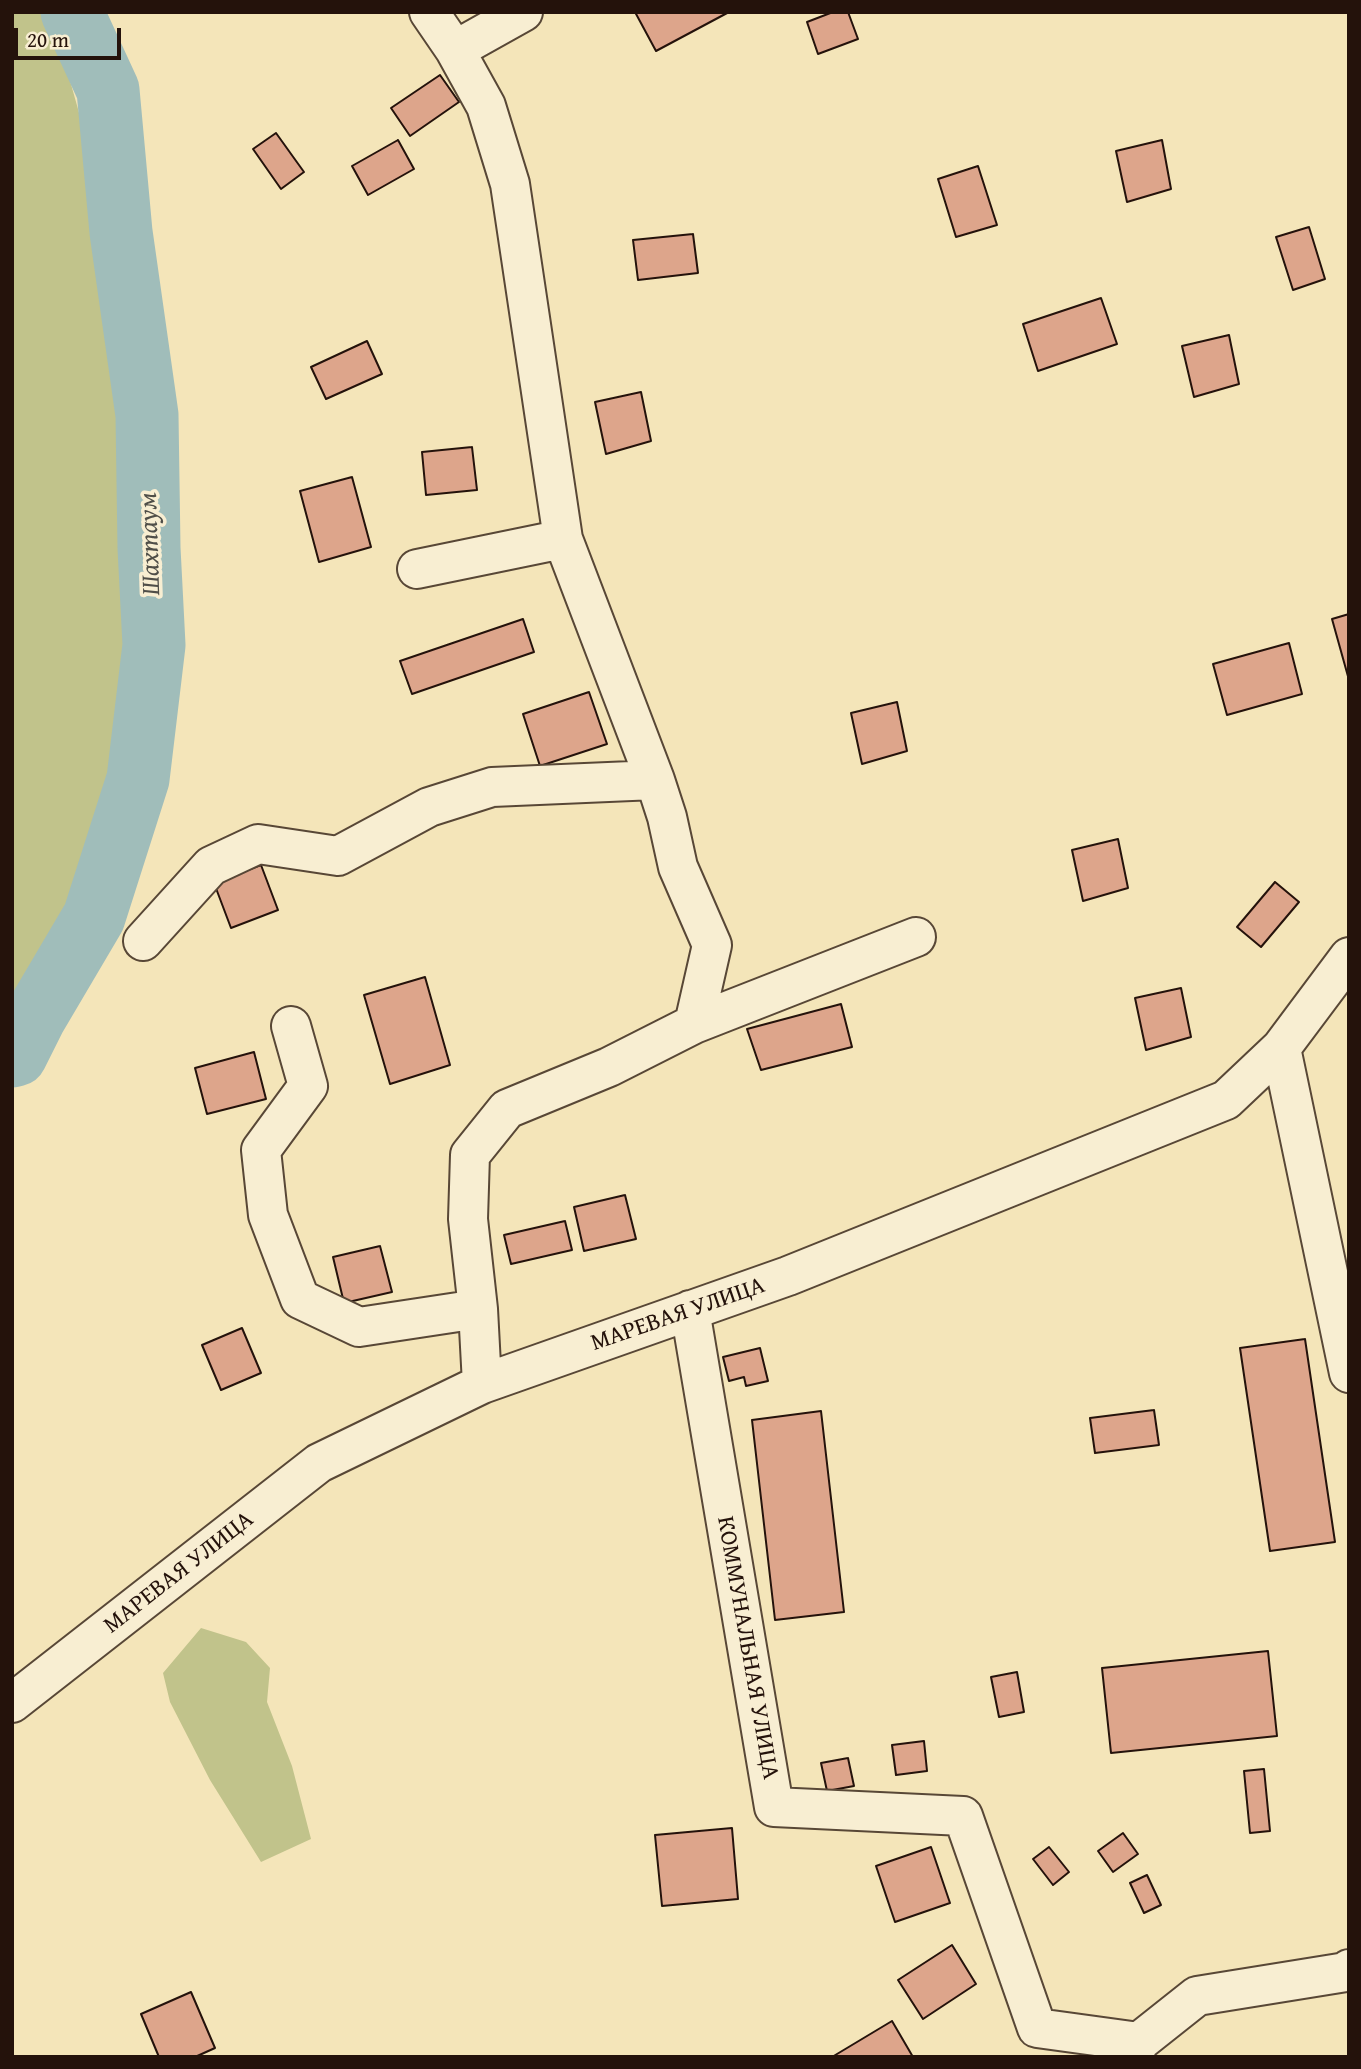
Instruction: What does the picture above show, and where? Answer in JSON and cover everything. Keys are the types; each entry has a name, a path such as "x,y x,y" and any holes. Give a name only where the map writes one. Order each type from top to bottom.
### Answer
{"street":[{"path":"429,12 455,50 486,106 510,184 563,539 667,817 678,867 712,945 694,1024"},
{"path":"455,50 523,12"},
{"path":"417,569 563,539"},
{"path":"143,941 211,866 258,844 338,856 429,807 492,788 654,780"},
{"path":"482,1384 478,1309 468,1219 470,1155 508,1109 609,1067 694,1024 916,937"},
{"name":"МАРЕВАЯ УЛИЦА","path":"12,1703 318,1463 482,1384 788,1276 1226,1100 1282,1048 1349,957"},
{"path":"291,1026 308,1086 261,1150 268,1215 300,1299 359,1327 478,1309"},
{"path":"1282,1048 1349,1373"},
{"name":"КОММУНАЛЬНАЯ УЛИЦА","path":"690,1310 774,1807 963,1816 1037,2028 1136,2050 1197,1996 1346,1972 1349,1969"}],"green space":[{"path":"12,12 54,12 54,24 89,148 107,301 126,538 125,732 73,904 12,1022"},
{"path":"201,1628 246,1642 270,1668 267,1702 292,1766 311,1839 261,1862 210,1780 170,1702 163,1673"}],"building":[{"path":"635,12 729,12 656,51"},
{"path":"833,12 848,12 858,39 818,54 807,22"},
{"path":"440,75 459,102 410,136 391,108"},
{"path":"276,133 304,172 281,189 253,149"},
{"path":"398,140 414,169 368,195 352,166"},
{"path":"1162,140 1171,189 1127,202 1116,151"},
{"path":"978,166 997,225 956,237 938,179"},
{"path":"1309,227 1325,279 1293,290 1276,237"},
{"path":"693,234 698,273 638,280 633,240"},
{"path":"1101,298 1117,344 1038,371 1023,324"},
{"path":"1229,335 1239,384 1194,397 1182,346"},
{"path":"367,341 382,374 326,399 311,367"},
{"path":"641,392 651,441 606,454 595,402"},
{"path":"472,447 477,490 426,495 422,452"},
{"path":"352,477 371,547 319,562 300,491"},
{"path":"1349,614 1349,680 1332,619"},
{"path":"523,619 534,652 412,694 400,661"},
{"path":"1289,643 1302,694 1227,715 1213,664"},
{"path":"589,692 607,744 540,766 523,714"},
{"path":"897,702 907,751 862,764 851,713"},
{"path":"1118,839 1128,888 1083,901 1072,850"},
{"path":"261,865 278,910 231,928 214,883"},
{"path":"1275,882 1299,902 1261,947 1237,927"},
{"path":"425,977 450,1065 390,1084 364,995"},
{"path":"1181,988 1191,1037 1146,1050 1135,998"},
{"path":"841,1004 852,1047 761,1070 747,1029"},
{"path":"254,1052 266,1099 207,1114 195,1068"},
{"path":"625,1195 636,1239 584,1251 574,1207"},
{"path":"565,1221 572,1250 511,1264 504,1235"},
{"path":"380,1246 392,1292 344,1303 333,1257"},
{"path":"242,1328 261,1373 221,1390 202,1345"},
{"path":"1305,1339 1335,1542 1270,1551 1240,1348"},
{"path":"760,1348 768,1381 746,1386 744,1377 729,1381 723,1357"},
{"path":"1154,1410 1159,1445 1095,1453 1090,1418"},
{"path":"821,1411 844,1612 775,1620 752,1420"},
{"path":"1268,1651 1277,1736 1111,1753 1102,1668"},
{"path":"1017,1672 1024,1712 999,1717 991,1677"},
{"path":"924,1741 927,1771 896,1775 892,1745"},
{"path":"848,1758 854,1786 827,1791 821,1763"},
{"path":"1264,1769 1270,1831 1250,1833 1244,1771"},
{"path":"732,1828 738,1899 662,1906 655,1835"},
{"path":"1123,1833 1138,1854 1113,1872 1098,1851"},
{"path":"931,1847 950,1903 895,1922 876,1866"},
{"path":"1049,1847 1069,1872 1053,1885 1033,1859"},
{"path":"1147,1875 1161,1905 1144,1913 1130,1883"},
{"path":"952,1945 976,1984 923,2019 898,1980"},
{"path":"191,1992 215,2048 195,2057 159,2057 141,2014"},
{"path":"892,2021 913,2057 832,2057"}],"waterway":[{"name":"Шахтаум","path":"12,1056 16,1055 35,1017 94,917 138,779 154,645 147,415 121,232 108,90 72,12"}]}
